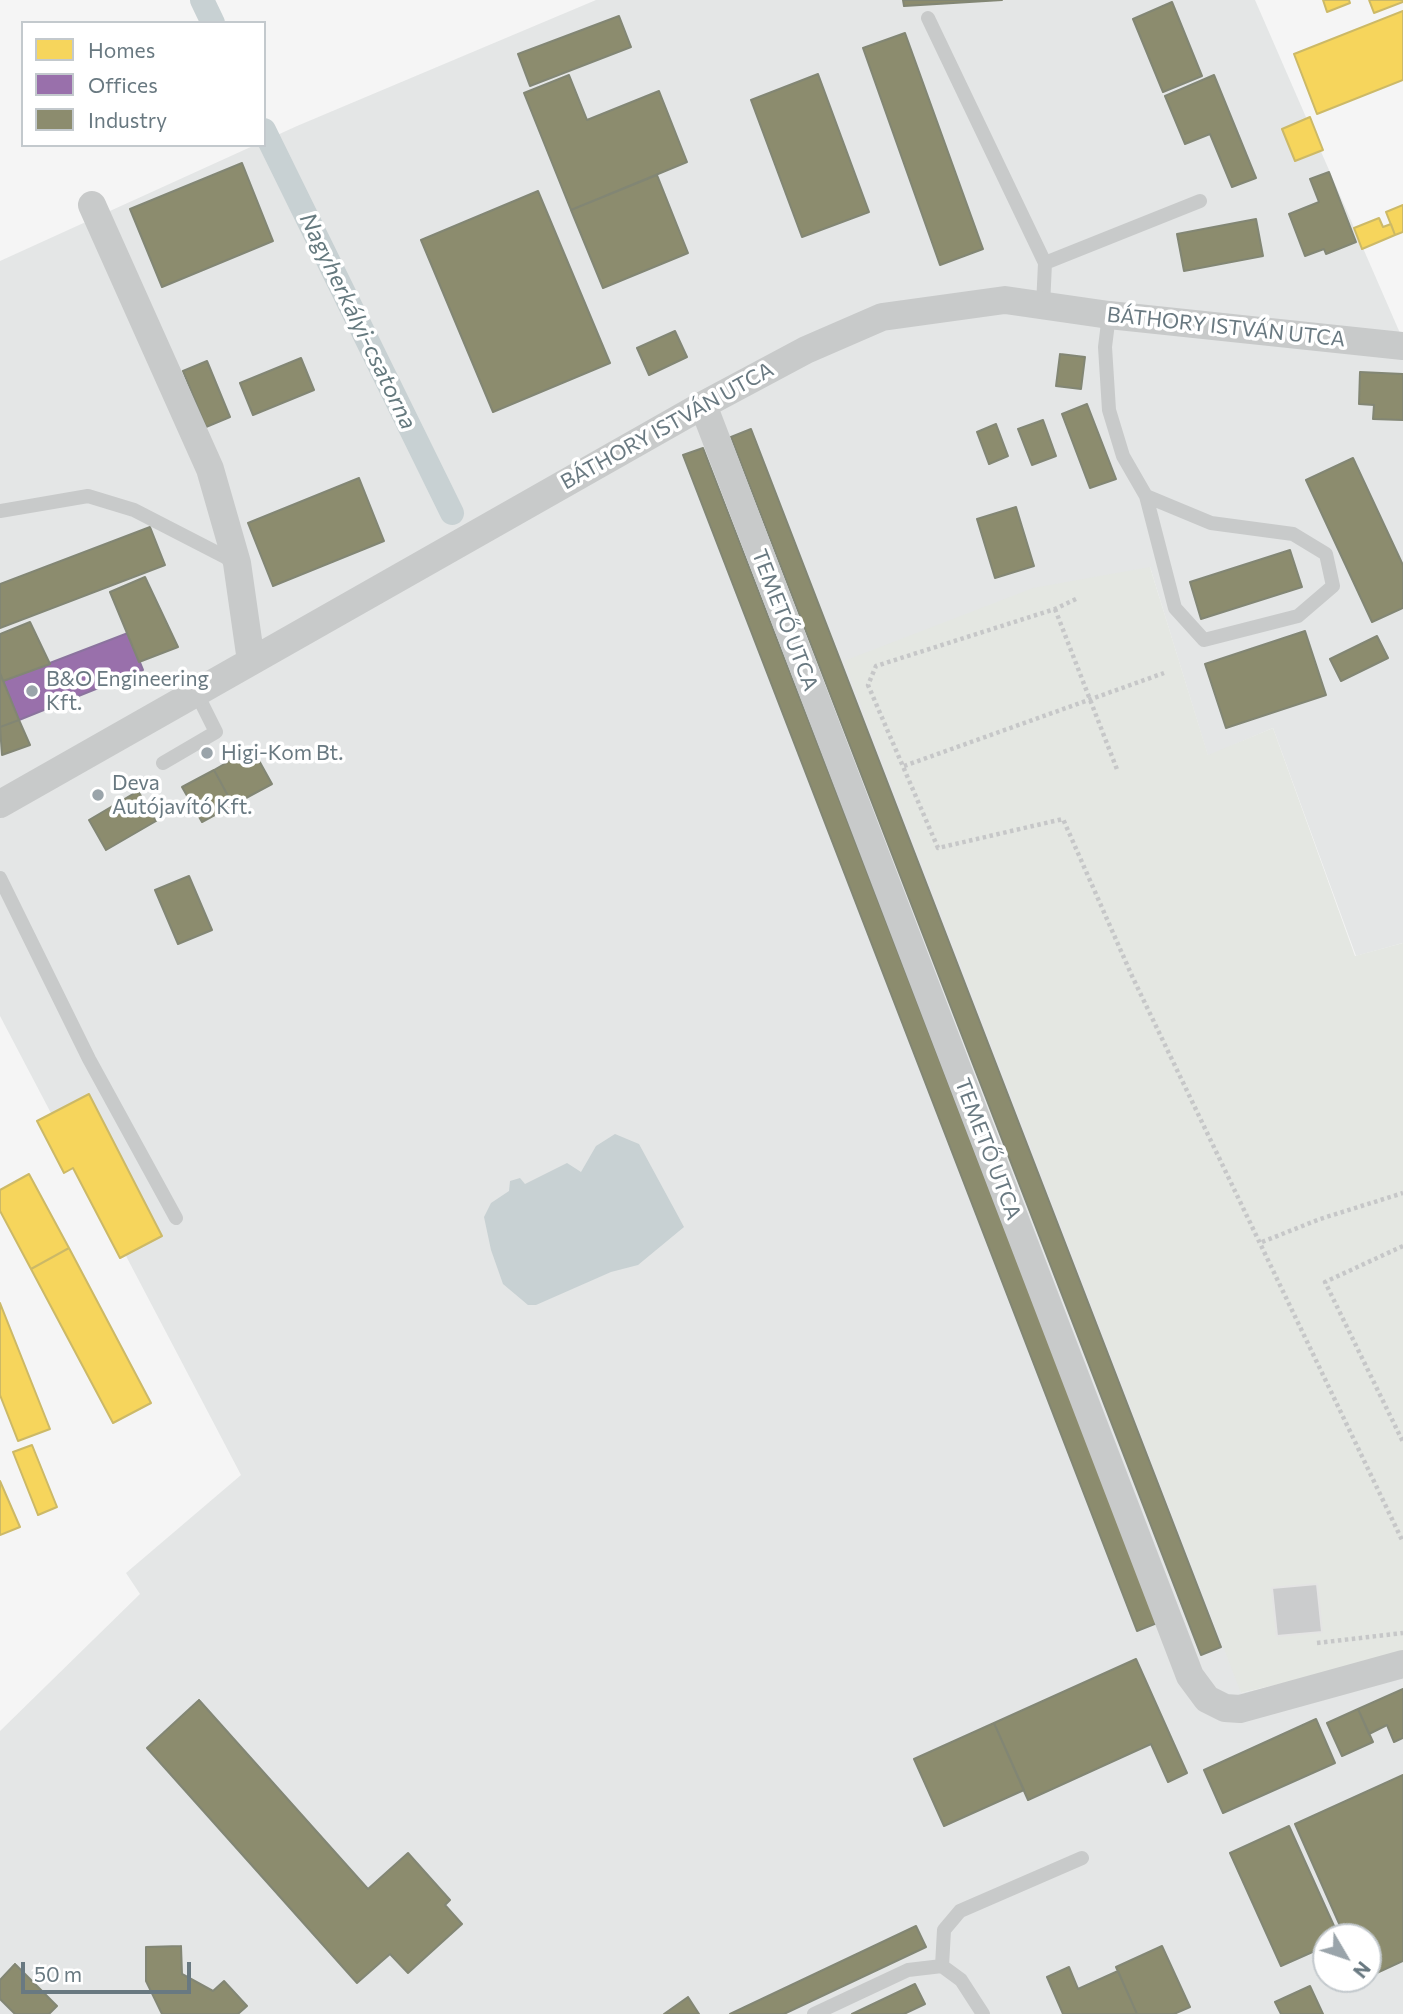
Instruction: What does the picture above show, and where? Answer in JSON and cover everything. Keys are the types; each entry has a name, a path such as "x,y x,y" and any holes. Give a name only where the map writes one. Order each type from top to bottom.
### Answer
{"street":[{"path":"92,205 210,469 237,563 250,661"},
{"name":"BÁTHORY ISTVÁN UTCA","path":"0,803 703,405 806,350 882,317 1005,300 1109,315 1403,346"},
{"name":"TEMETŐ UTCA","path":"703,405 1191,1676 1208,1699 1225,1708 1240,1709 1403,1664"}],"lane":[{"path":"928,18 1045,263 1043,306"},
{"path":"1045,263 1200,201"},
{"path":"1109,315 1105,346 1109,410 1123,456 1146,496 1175,608 1204,640 1298,616 1333,586 1326,554 1293,534 1212,523 1146,496"},
{"path":"0,512 88,496 135,510 237,563"},
{"path":"163,763 216,732 196,692"},
{"path":"0,878 89,1059 176,1218"},
{"path":"942,1966 943,1930 960,1911 1082,1857"},
{"path":"814,2014 908,1970 942,1966 961,1980 983,2014"}],"path":[{"path":"1076,599 1055,609 876,666 868,685 938,848 1063,819 1132,976 1262,1242 1403,1542"},
{"path":"1055,609 1118,772"},
{"path":"904,766 1164,673"},
{"path":"1262,1242 1320,1219 1403,1193"},
{"path":"1403,1246 1325,1282 1403,1442"},
{"path":"1317,1643 1403,1633"}],"shaded area":[{"path":"596,0 1255,0 1403,340 1403,943 1356,956 1273,728 1208,756 1150,567 1241,1693 1403,1655 1403,2014 0,2014 0,1731 140,1594 126,1573 241,1475 0,1016 0,261 251,147 266,147 266,140 297,126"},
{"path":"1150,567 1208,755 1273,728 1355,956 1403,943 1403,1655 1241,1693 844,661 1033,588"},
{"path":"615,1134 639,1144 684,1227 638,1265 611,1272 536,1305 528,1305 503,1284 491,1250 484,1217 491,1203 509,1191 510,1181 520,1178 525,1184 567,1163 581,1172 596,1146"}],"building: Homes":[{"path":"1323,0 1349,0 1350,3 1327,12"},
{"path":"1369,0 1403,0 1403,2 1374,13"},
{"path":"1403,11 1403,80 1317,114 1294,54"},
{"path":"1310,117 1323,150 1295,161 1282,129"},
{"path":"1403,205 1403,232 1395,235 1386,212"},
{"path":"1379,218 1383,227 1391,224 1395,235 1362,249 1354,228"},
{"path":"89,1094 162,1236 120,1258 73,1168 64,1173 37,1121"},
{"path":"29,1174 69,1248 31,1269 0,1211 0,1190"},
{"path":"69,1248 151,1403 113,1423 31,1269"},
{"path":"0,1303 50,1429 18,1441 0,1395"},
{"path":"32,1445 57,1507 38,1515 13,1452"},
{"path":"0,1481 20,1527 0,1535"}],"building: Offices":[{"path":"128,633 143,670 19,720 3,681"}],"building: Industry":[{"path":"903,0 1002,0 904,6"},
{"path":"1172,2 1202,76 1163,92 1133,19"},
{"path":"619,16 631,47 530,86 518,54"},
{"path":"905,33 983,249 940,265 863,48"},
{"path":"818,74 869,212 802,237 751,100"},
{"path":"569,75 587,120 659,91 687,162 571,210 524,93"},
{"path":"1214,75 1256,178 1232,187 1210,134 1185,144 1165,96"},
{"path":"242,163 273,241 162,287 130,209"},
{"path":"1329,172 1356,242 1326,254 1324,249 1305,256 1289,214 1319,202 1310,179"},
{"path":"657,175 688,253 603,288 571,210"},
{"path":"538,191 610,363 493,412 421,240"},
{"path":"1256,219 1263,256 1184,271 1177,234"},
{"path":"675,331 687,357 649,375 637,348"},
{"path":"1060,354 1085,357 1081,389 1056,386"},
{"path":"301,358 314,390 253,415 240,383"},
{"path":"207,361 230,417 206,427 183,371"},
{"path":"1360,372 1403,374 1403,420 1373,419 1374,405 1359,404"},
{"path":"1087,404 1116,479 1090,488 1062,414"},
{"path":"1043,420 1056,456 1032,465 1018,429"},
{"path":"996,424 1008,456 989,464 977,432"},
{"path":"751,429 1221,1647 1201,1655 731,437"},
{"path":"703,448 1157,1623 1137,1631 683,455"},
{"path":"1353,458 1403,565 1403,608 1372,622 1306,480"},
{"path":"359,478 384,541 273,586 248,523"},
{"path":"1016,507 1034,566 995,578 977,519"},
{"path":"150,527 165,565 0,628 0,584"},
{"path":"1290,550 1302,587 1201,619 1190,582"},
{"path":"145,577 178,647 139,662 110,592"},
{"path":"30,622 50,664 3,681 0,673 0,634"},
{"path":"1305,631 1326,695 1226,728 1205,664"},
{"path":"1377,636 1388,658 1341,681 1330,659"},
{"path":"0,673 19,720 0,727"},
{"path":"19,720 30,745 2,755 0,727"},
{"path":"252,748 272,784 233,805 214,770"},
{"path":"214,770 233,805 202,822 182,787"},
{"path":"138,791 156,821 106,850 89,820"},
{"path":"189,876 212,930 178,944 155,890"},
{"path":"1136,1659 1187,1773 1168,1782 1151,1744 1028,1800 994,1723"},
{"path":"1403,1689 1403,1738 1394,1742 1387,1725 1369,1734 1358,1709"},
{"path":"199,1700 368,1889 408,1853 450,1900 445,1905 462,1924 408,1973 390,1954 357,1983 147,1748"},
{"path":"1358,1709 1373,1742 1342,1756 1327,1723"},
{"path":"1316,1719 1335,1763 1223,1813 1204,1770"},
{"path":"994,1723 1024,1790 944,1826 914,1759"},
{"path":"1403,1775 1403,1961 1382,1971 1382,1923 1339,1923 1295,1824"},
{"path":"1289,1826 1333,1923 1312,1923 1312,1952 1281,1966 1230,1853"},
{"path":"916,1926 926,1947 784,2014 730,2014"},
{"path":"181,1946 182,1974 213,1991 224,1981 247,2006 238,2014 162,2014 146,1981 146,1947"},
{"path":"1162,1946 1190,2007 1174,2014 1137,2014 1116,1967"},
{"path":"15,1964 57,2006 49,2014 15,2014 0,1999 0,1980"},
{"path":"1069,1967 1078,1989 1118,1971 1137,2014 1063,2014 1047,1977"},
{"path":"915,1984 925,2004 904,2014 852,2014"},
{"path":"1310,1986 1323,2014 1281,2014 1275,2002"},
{"path":"688,1997 699,2014 664,2014"}],"building: Other":[{"path":"1317,1584 1322,1632 1277,1636 1272,1588"}],"waterway":[{"name":"Nagyherkályi-csatorna","path":"202,0 212,21"},
{"name":"Nagyherkályi-csatorna","path":"266,134 452,513"}],"place":[{"name":"B&O Engineering Kft.","path":"32,691"},
{"name":"Higi-Kom Bt.","path":"207,753"},
{"name":"Deva Autójavító Kft.","path":"98,795"}]}
